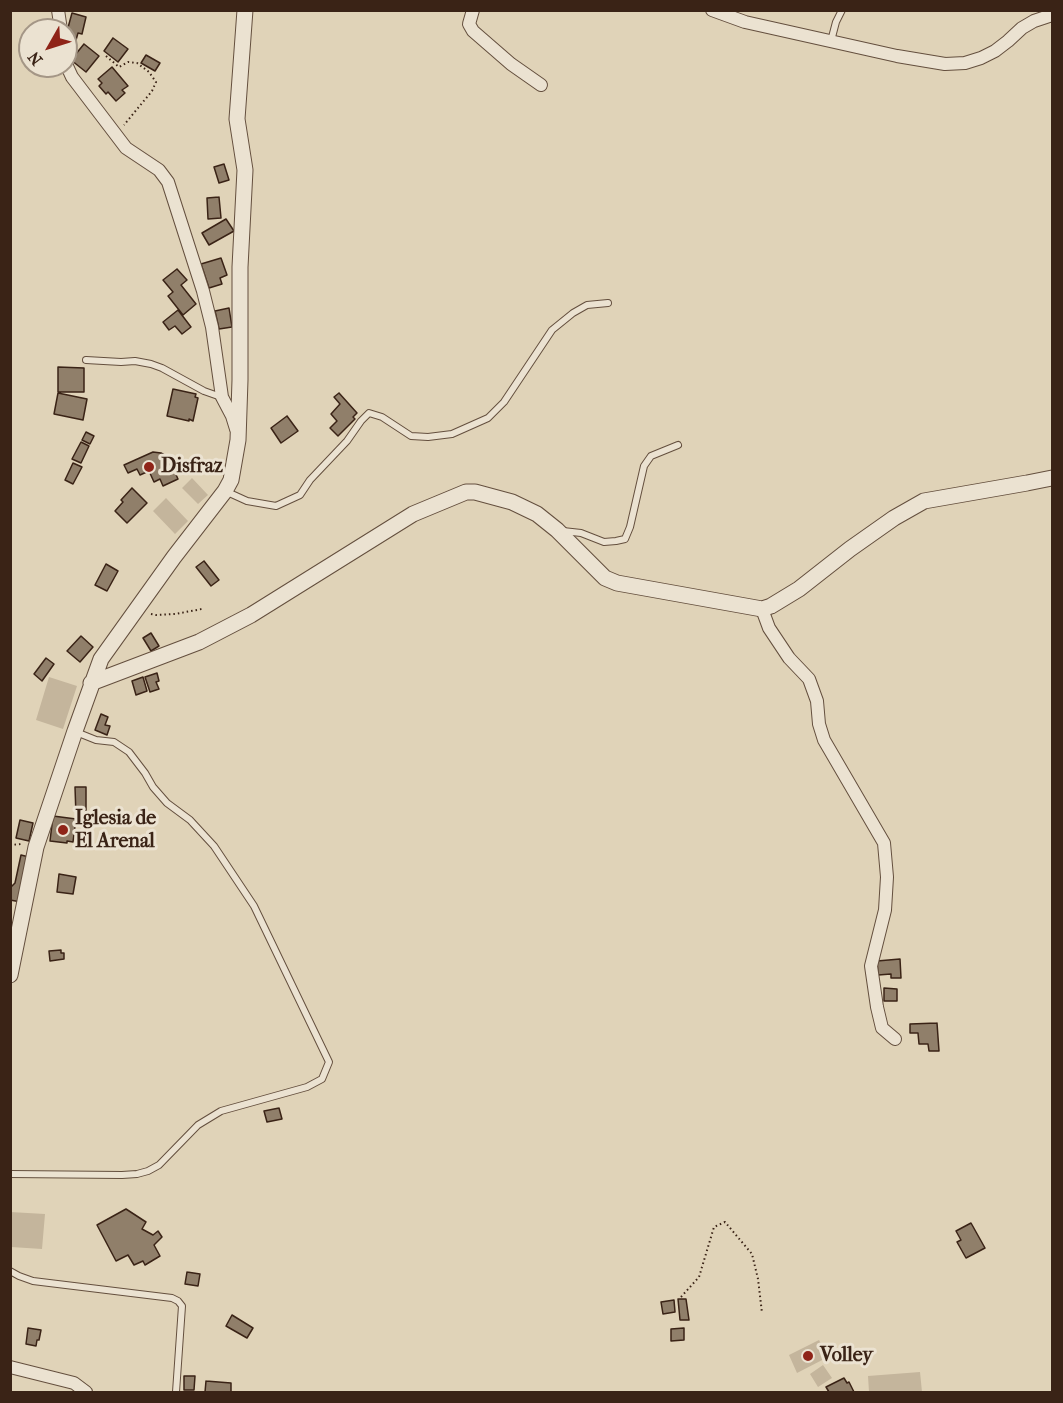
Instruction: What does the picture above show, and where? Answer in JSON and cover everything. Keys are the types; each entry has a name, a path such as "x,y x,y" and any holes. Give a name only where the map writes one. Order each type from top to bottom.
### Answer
{"street":[{"path":"10,975 36,847 101,659 231,480 238,440 240,380 240,267 245,170 237,119 245,10"},
{"path":"473,10 470,24 472,31 541,85"},
{"path":"712,10 746,22 897,56 945,64 965,63 981,58 995,51 1022,28 1034,21 1053,15"},
{"path":"73,78 126,148 159,170 168,182 204,291 212,327 222,397 232,416 238,440"},
{"path":"92,683 199,642 251,615 413,514 466,492 475,492 512,502 537,514 557,530 605,578 618,583 762,609 798,589 868,536 924,501 1053,478"},
{"path":"762,609 769,628 789,658 809,679 817,701 819,724 824,740 884,843 887,878 885,910 872,966 882,1028 895,1039"},
{"path":"10,1367 74,1383 86,1392"}],"lane":[{"path":"831,41 842,10"},
{"path":"225,491 247,501 276,506 300,495 310,480 347,441 369,413 382,417 411,436 452,434 488,418 504,402 552,330 587,305 608,303"},
{"path":"86,360 135,361 151,364 204,391 222,397"},
{"path":"557,530 581,533 604,542 625,539 630,527 644,466 651,456 678,445"},
{"path":"10,1174 137,1174 148,1171 159,1165 198,1125 220,1111 307,1087 322,1079 329,1062 254,906 214,846 190,820 167,803 129,752 114,742 96,740 75,731"},
{"path":"10,1271 33,1281 178,1300 182,1306 177,1392"}],"path":[{"path":"106,56 119,66 128,62 136,63 149,72 156,82 152,91 120,130 121,141"},
{"path":"136,610 156,615 202,609"},
{"path":"681,1297 699,1277 714,1227 725,1222 752,1254 762,1313"}],"shaded area":[{"path":"192,478 208,495 198,504 182,488"},
{"path":"166,498 188,521 175,534 153,511"},
{"path":"49,677 77,686 63,729 36,720"},
{"path":"10,1212 45,1214 42,1249 11,1247"},
{"name":"Volley","path":"819,1340 828,1357 797,1373 789,1355"},
{"path":"823,1365 832,1378 818,1387 810,1374"},
{"path":"920,1372 922,1392 869,1392 868,1376"}],"building":[{"path":"72,13 86,17 82,34 78,33 78,18 71,18"},
{"path":"113,38 128,49 118,62 104,51"},
{"path":"84,44 99,56 86,72 78,66 78,51"},
{"path":"146,55 160,63 155,71 141,63"},
{"path":"112,67 128,86 122,90 125,93 116,101 99,86 102,83 98,79"},
{"path":"224,164 229,180 219,183 214,167"},
{"path":"219,197 221,218 208,219 207,198"},
{"path":"226,219 234,231 209,245 202,233"},
{"path":"221,258 227,275 220,278 222,284 209,288 201,264"},
{"path":"177,269 187,280 181,285 196,304 183,315 168,296 173,292 163,280"},
{"path":"229,308 232,327 219,329 215,311"},
{"path":"178,310 191,327 182,334 175,326 169,330 163,322"},
{"path":"58,367 84,368 84,392 58,392"},
{"path":"173,389 196,394 195,397 198,398 193,421 167,416"},
{"path":"58,393 87,399 83,420 54,414"},
{"path":"339,393 357,413 353,417 355,419 338,436 330,428 337,421 331,414 340,404 334,397"},
{"path":"287,416 298,431 281,443 271,428"},
{"path":"86,432 94,436 90,444 82,440"},
{"path":"81,442 89,446 81,463 72,459"},
{"name":"Disfraz","path":"153,452 168,457 178,479 163,486 160,479 154,482 149,471 140,475 137,469 128,473 124,465"},
{"path":"73,463 82,467 73,484 65,480"},
{"path":"132,488 147,503 127,523 115,511"},
{"path":"204,561 219,580 211,586 196,567"},
{"path":"106,564 118,571 107,591 95,585"},
{"path":"151,633 159,646 151,651 143,638"},
{"path":"81,636 93,647 80,662 67,651"},
{"path":"46,658 54,664 42,681 34,674"},
{"path":"157,673 159,681 156,682 159,689 150,692 145,677"},
{"path":"143,677 147,691 136,695 132,681"},
{"path":"101,714 108,717 105,725 110,726 107,735 95,730"},
{"path":"75,787 86,787 86,816 76,816"},
{"name":"Iglesia de El Arenal","path":"53,816 76,819 73,842 50,841"},
{"path":"20,820 33,823 29,841 16,838"},
{"path":"21,855 29,857 21,902 10,900 10,888 15,883"},
{"path":"59,874 76,877 73,894 57,892"},
{"path":"61,950 61,953 64,953 64,959 50,961 49,951"},
{"path":"900,959 901,978 891,978 891,974 878,975 877,961"},
{"path":"884,988 897,989 897,1001 884,1001"},
{"path":"937,1023 939,1051 929,1051 928,1044 919,1044 918,1033 910,1033 910,1024"},
{"path":"279,1108 282,1119 267,1122 264,1111"},
{"path":"126,1209 146,1222 142,1229 153,1235 158,1231 162,1237 154,1245 160,1256 145,1265 143,1261 134,1265 128,1255 116,1261 97,1225"},
{"path":"971,1223 985,1248 966,1258 957,1242 961,1240 956,1231"},
{"path":"187,1272 200,1274 198,1286 185,1284"},
{"path":"678,1299 686,1299 689,1320 680,1320"},
{"path":"674,1300 675,1312 663,1314 661,1302"},
{"path":"232,1315 253,1328 247,1338 226,1326"},
{"path":"28,1328 41,1330 36,1346 26,1344"},
{"path":"684,1328 684,1340 671,1341 671,1329"},
{"path":"184,1376 195,1376 194,1390 184,1390"},
{"path":"844,1378 854,1392 829,1392 826,1387"},
{"path":"206,1381 231,1383 231,1392 205,1392"}],"place":[{"name":"Disfraz","path":"149,467"},
{"name":"Iglesia de El Arenal","path":"63,830"},
{"name":"Volley","path":"808,1356"}]}
